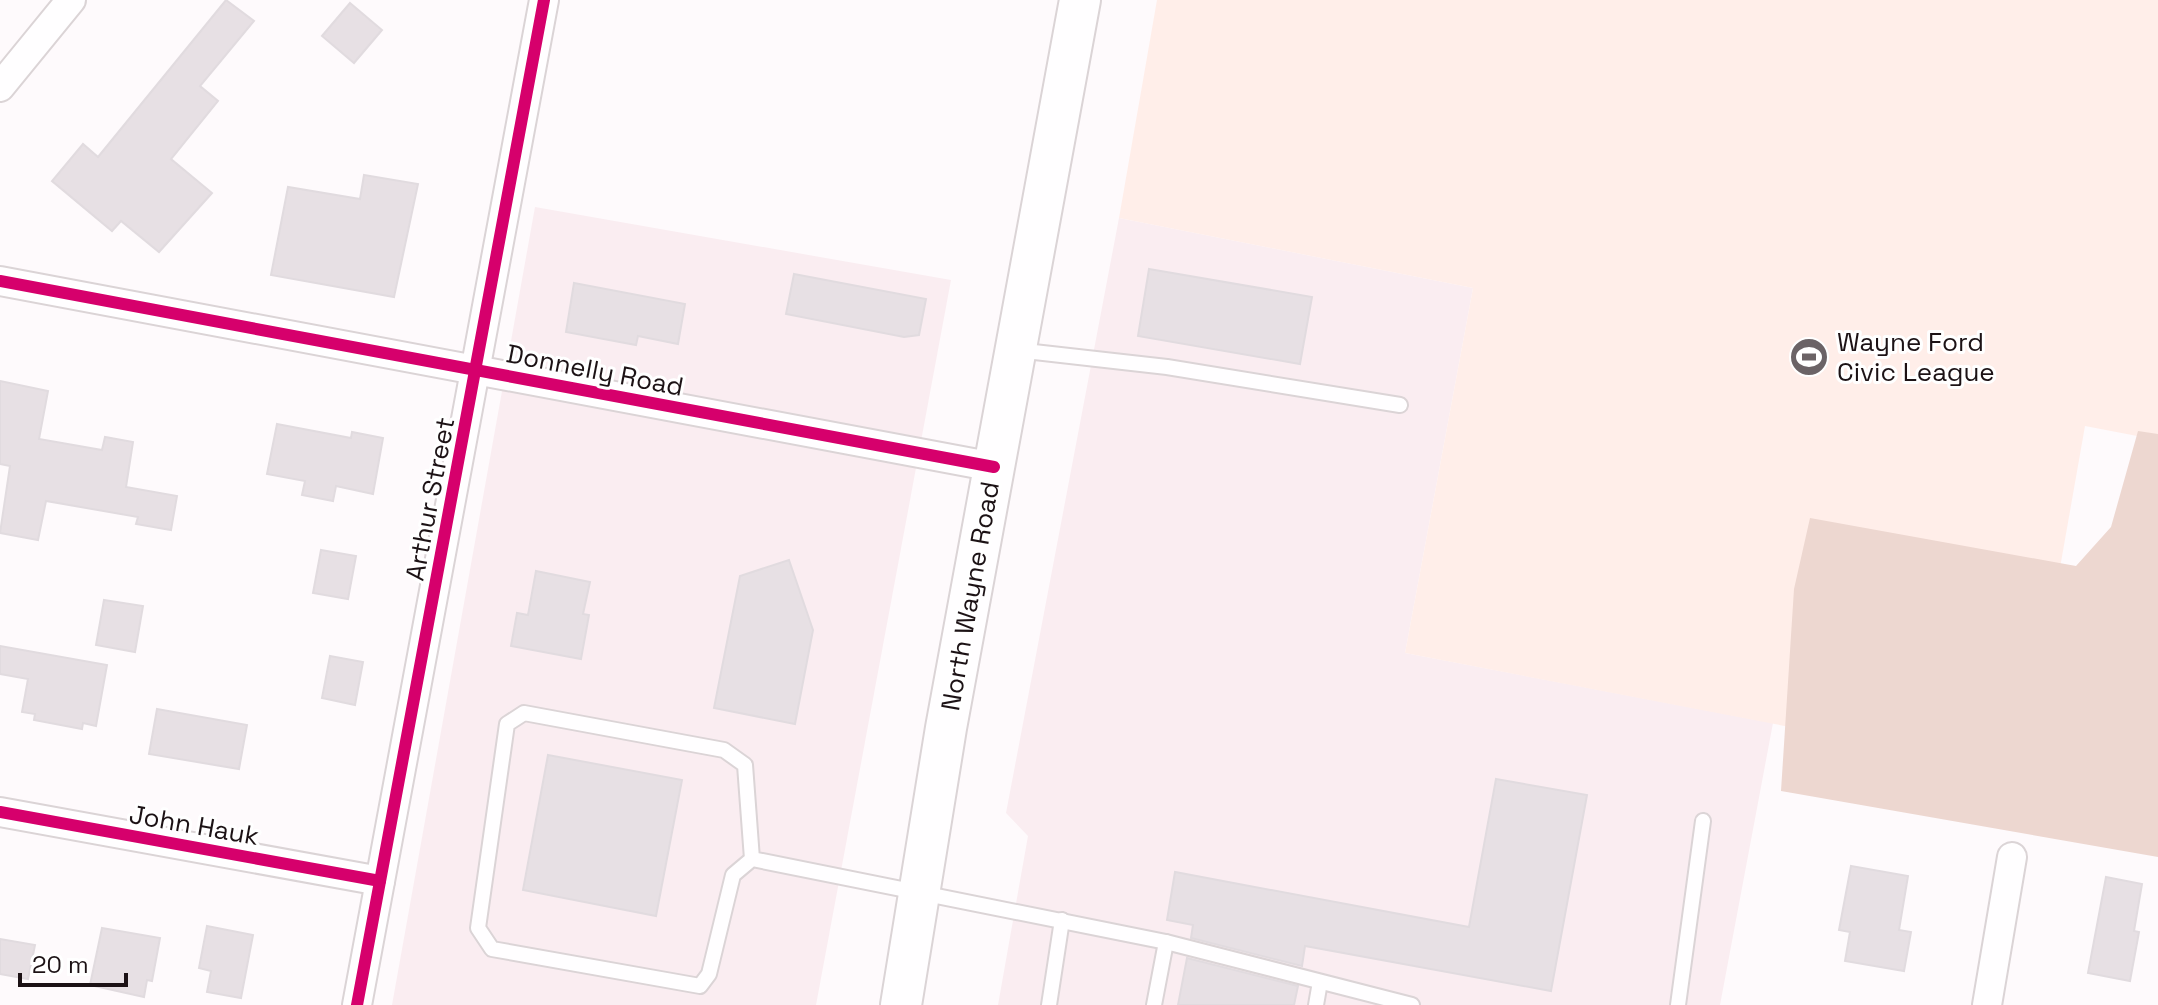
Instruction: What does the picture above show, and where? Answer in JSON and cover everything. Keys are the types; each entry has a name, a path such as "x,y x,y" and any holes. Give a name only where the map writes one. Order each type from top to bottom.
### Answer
{"main road":[{"name":"North Wayne Road","path":"901,1005 994,467 1080,0"}],"street":[{"path":"0,87 71,0"},
{"name":"Arthur Street","path":"357,1005 544,0"},
{"name":"Donnelly Road","path":"0,281 994,467"},
{"name":"John Hauk","path":"0,812 380,881"},
{"path":"1987,1005 2012,857"}],"lane":[{"path":"1016,350 1167,367 1400,405"},
{"path":"524,713 724,750 745,765 752,859 733,875 709,974 700,986 492,949 478,928 507,724 524,713"},
{"path":"1678,1005 1703,821"},
{"path":"752,859 1166,942 1412,1005"},
{"path":"1049,1005 1062,920"},
{"path":"1154,1005 1166,942"},
{"path":"1316,1005 1320,982"}],"shaded area":[{"name":"Wayne Ford Civic League","path":"1157,0 2158,0 2158,440 2085,426 2024,772 1405,653 1473,288 1119,218"},
{"path":"535,207 951,280 816,1005 392,1005"},
{"path":"1119,218 1473,288 1405,653 1773,723 1720,1005 998,1005 1028,836 1006,813"},
{"path":"2138,431 2158,434 2158,857 1781,791 1794,589 1810,518 2076,566 2111,527"}],"building":[{"path":"226,0 254,21 200,86 218,101 171,159 212,193 159,252 121,221 112,231 52,181 83,144 98,157"},
{"path":"350,3 382,30 354,63 322,36"},
{"path":"364,175 418,184 394,297 271,275 288,187 360,199"},
{"path":"1149,269 1312,297 1300,364 1138,336"},
{"path":"794,274 926,299 919,335 904,337 786,314"},
{"path":"574,283 685,304 678,344 638,336 636,345 566,332"},
{"path":"0,381 48,391 39,439 102,450 105,437 133,442 126,487 177,496 171,530 136,524 138,517 46,501 38,540 0,533 10,466 0,464"},
{"path":"277,424 351,438 352,432 383,438 373,494 336,486 333,501 302,495 305,481 267,474"},
{"path":"321,550 356,556 348,599 313,593"},
{"path":"789,560 813,630 795,724 714,708 740,576"},
{"path":"536,571 590,582 583,614 589,615 581,659 511,646 517,613 528,615"},
{"path":"104,600 143,606 135,652 96,645"},
{"path":"0,646 107,665 96,726 83,723 82,729 34,720 35,714 22,712 28,679 0,674"},
{"path":"330,656 363,662 355,705 322,698"},
{"path":"157,709 247,725 239,769 149,754"},
{"path":"548,755 682,780 656,916 523,890"},
{"path":"1496,779 1587,795 1551,991 1305,946 1302,966 1191,938 1193,925 1167,920 1175,872 1469,927"},
{"path":"1851,866 1908,876 1899,930 1911,932 1904,971 1845,961 1850,932 1839,930"},
{"path":"2106,877 2142,884 2134,931 2139,932 2130,981 2088,973"},
{"path":"207,926 253,935 241,998 207,992 211,971 199,968"},
{"path":"102,928 160,938 152,981 147,980 144,997 90,985"},
{"path":"0,939 35,945 28,979 0,974"},
{"path":"1187,958 1298,986 1294,1005 1178,1005"}],"cycle path":[{"path":"357,1005 544,0"},
{"path":"0,281 994,467"},
{"path":"0,812 380,881"}],"place":[{"name":"Wayne Ford Civic League","path":"1809,357"}]}
